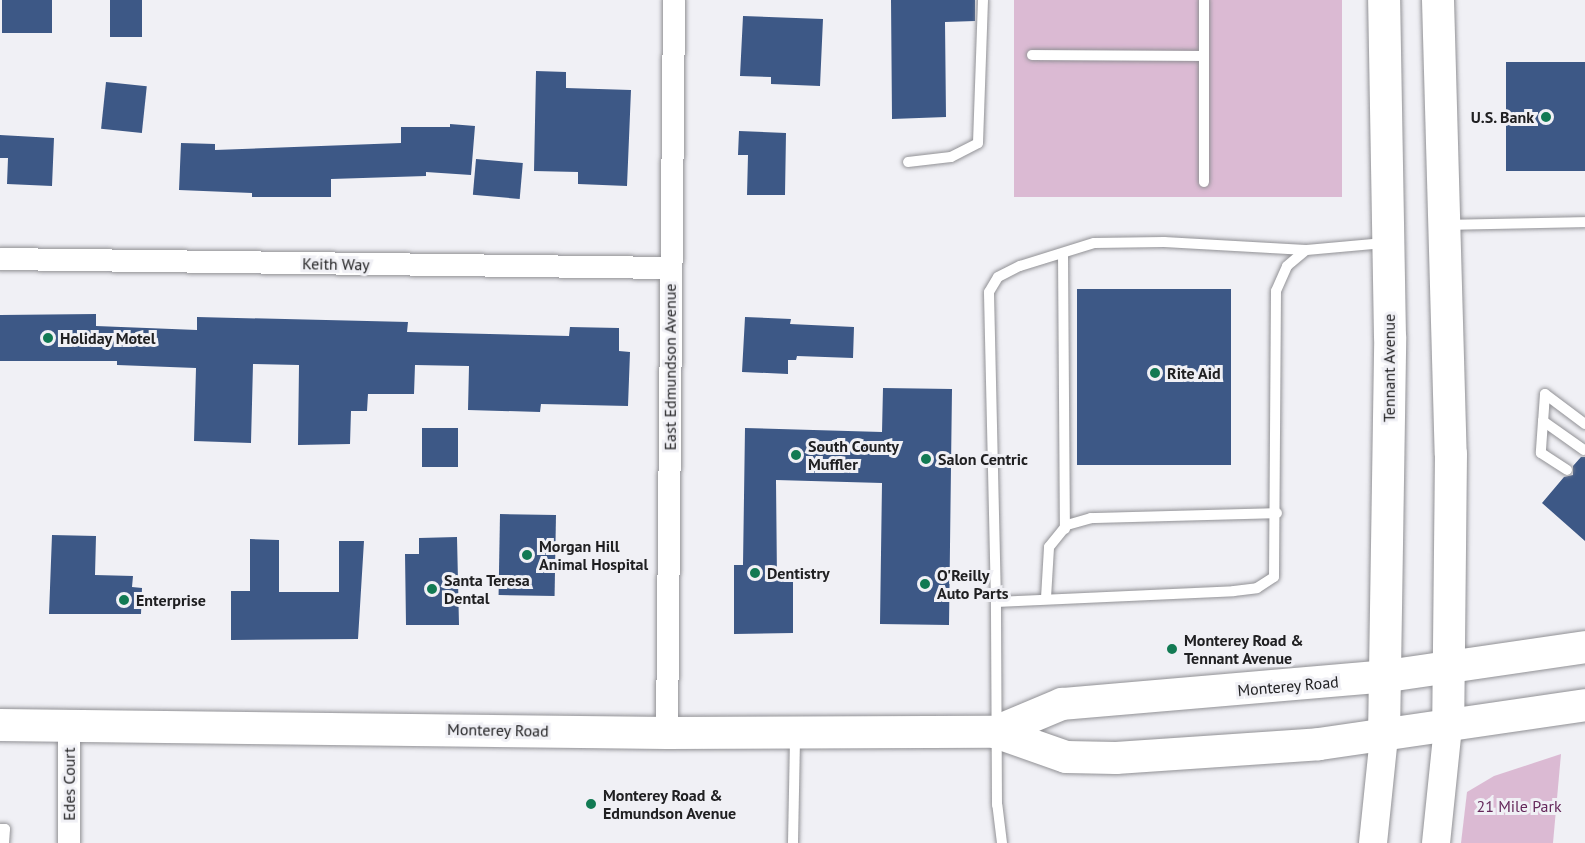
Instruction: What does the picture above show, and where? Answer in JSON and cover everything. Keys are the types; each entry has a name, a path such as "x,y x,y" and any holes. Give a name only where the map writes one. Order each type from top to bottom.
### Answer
{"main road":[{"name":"Tennant Avenue","path":"1384,0 1387,243 1387,676 1384,736"},
{"path":"1438,0 1447,225 1451,668 1448,728"},
{"name":"Monterey Road","path":"995,732 1062,705 1387,676 1585,648"},
{"name":"Monterey Road","path":"0,725 795,734 995,732 1066,757 1116,758 1188,755 1384,736 1448,728 1585,705"}],"street":[{"name":"East Edmundson Avenue","path":"667,733 674,0"},
{"name":"Keith Way","path":"0,259 671,268"},
{"name":"Edes Court","path":"69,725 69,843"},
{"path":"1436,843 1448,728"},
{"path":"1373,843 1384,736"}],"lane":[{"path":"908,162 951,157 978,143 984,0"},
{"path":"1204,0 1204,182"},
{"path":"1032,55 1204,56"},
{"path":"1447,225 1585,222"},
{"path":"1002,843 997,805 995,732 996,602 989,292 998,277 1020,266 1063,255 1094,243 1164,242 1306,250 1387,243"},
{"path":"996,602 1257,588 1274,577 1277,513 1276,291 1287,266 1306,250"},
{"path":"1063,255 1065,529"},
{"path":"1567,470 1541,453 1545,394 1585,424"},
{"path":"1543,421 1584,450"},
{"path":"1046,598 1050,547 1065,529 1091,518 1277,513"},
{"path":"793,843 795,734"},
{"path":"0,829 5,829 4,843"}],"green space":[{"path":"1014,0 1342,0 1342,197 1014,197"},
{"name":"21 Mile Park","path":"1561,754 1553,843 1461,843 1467,792 1494,776"}],"building":[{"path":"2,0 52,0 52,33 2,33"},
{"path":"110,0 142,0 142,37 110,37"},
{"path":"891,0 975,0 975,21 945,22 946,117 892,119"},
{"path":"743,16 823,19 820,86 771,84 771,77 740,76"},
{"name":"U.S. Bank","path":"1506,62 1585,62 1585,171 1506,171"},
{"path":"536,71 566,72 566,88 631,90 627,186 578,184 578,172 534,171"},
{"path":"106,82 147,86 142,133 101,129"},
{"path":"450,124 475,126 471,175 426,172 426,176 331,179 331,197 252,197 252,193 179,190 181,143 215,144 215,150 401,143 401,127 450,127"},
{"path":"739,131 786,133 785,195 747,195 748,155 738,155"},
{"path":"0,135 54,138 52,186 7,184 8,158 0,158"},
{"path":"476,159 523,163 520,199 473,195"},
{"path":"1077,289 1231,289 1231,465 1077,465"},
{"path":"96,314 96,326 197,330 197,317 408,322 407,332 569,336 570,327 619,328 619,351 630,352 628,406 541,404 540,412 468,410 469,366 415,365 414,394 368,394 367,411 351,411 350,444 298,445 299,365 253,364 251,443 194,441 196,368 117,365 117,361 0,361 0,315"},
{"path":"745,317 791,319 790,324 854,327 853,358 797,356 796,360 788,360 788,374 742,372"},
{"path":"883,388 952,389 949,625 880,624 882,483 776,480 777,580 793,580 793,633 734,634 734,565 743,565 745,428 882,432"},
{"path":"422,428 458,428 458,467 422,467"},
{"path":"1581,457 1585,457 1585,541 1542,503 1564,477 1573,475 1573,466"},
{"name":"Morgan Hill Animal Hospital","path":"500,514 556,515 555,596 499,595"},
{"path":"52,535 96,536 95,575 133,576 132,587 142,588 141,614 49,614"},
{"name":"Santa Teresa Dental","path":"457,537 459,625 406,625 405,554 419,554 419,538"},
{"path":"250,539 279,540 279,592 339,592 339,541 364,541 358,639 231,640 231,591 250,591"}],"place":[{"name":"U.S. Bank","path":"1546,117"},
{"name":"Holiday Motel","path":"48,338"},
{"name":"Rite Aid","path":"1155,373"},
{"name":"South County Muffler","path":"796,455"},
{"name":"Salon Centric","path":"926,459"},
{"name":"Morgan Hill Animal Hospital","path":"527,555"},
{"name":"Dentistry","path":"755,573"},
{"name":"O'Reilly Auto Parts","path":"925,584"},
{"name":"Santa Teresa Dental","path":"432,589"},
{"name":"Enterprise","path":"124,600"},
{"name":"Monterey Road & Tennant Avenue","path":"1172,649"},
{"name":"Monterey Road & Edmundson Avenue","path":"591,804"}]}
